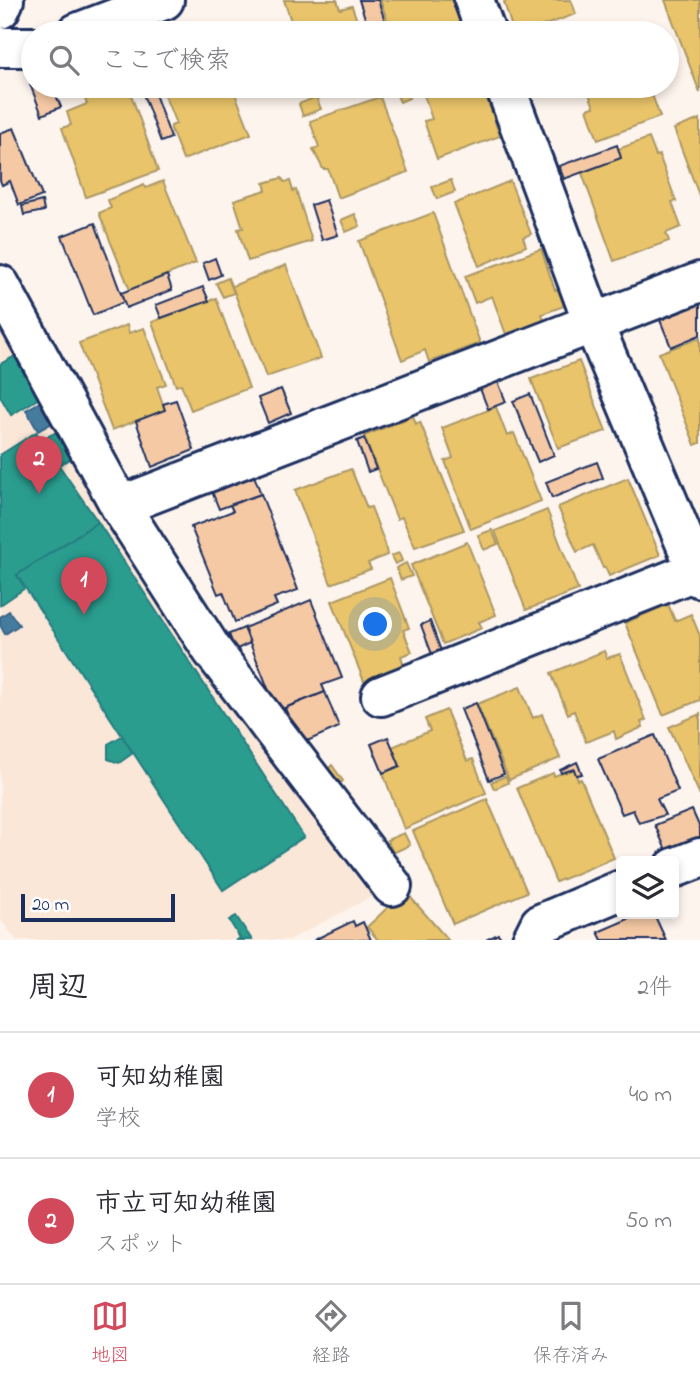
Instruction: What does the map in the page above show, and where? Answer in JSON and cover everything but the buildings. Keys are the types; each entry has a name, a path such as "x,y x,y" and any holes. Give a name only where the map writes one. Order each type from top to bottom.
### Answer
{"street":[{"path":"0,9 4,0"},
{"path":"109,21 164,0"},
{"path":"474,0 482,21"},
{"path":"0,47 21,47"},
{"path":"381,696 699,572 593,323 509,98"},
{"path":"121,506 700,282"},
{"path":"0,285 121,506 212,650 392,886"},
{"path":"679,867 700,858"},
{"path":"532,940 540,924 616,892"}],"shaded area":[{"path":"0,324 116,541 218,689 373,886 373,896 289,940 16,940 0,919"}],"place":[{"name":"市立可知幼稚園","path":"39,494"},
{"name":"可知幼稚園","path":"84,615"}]}
